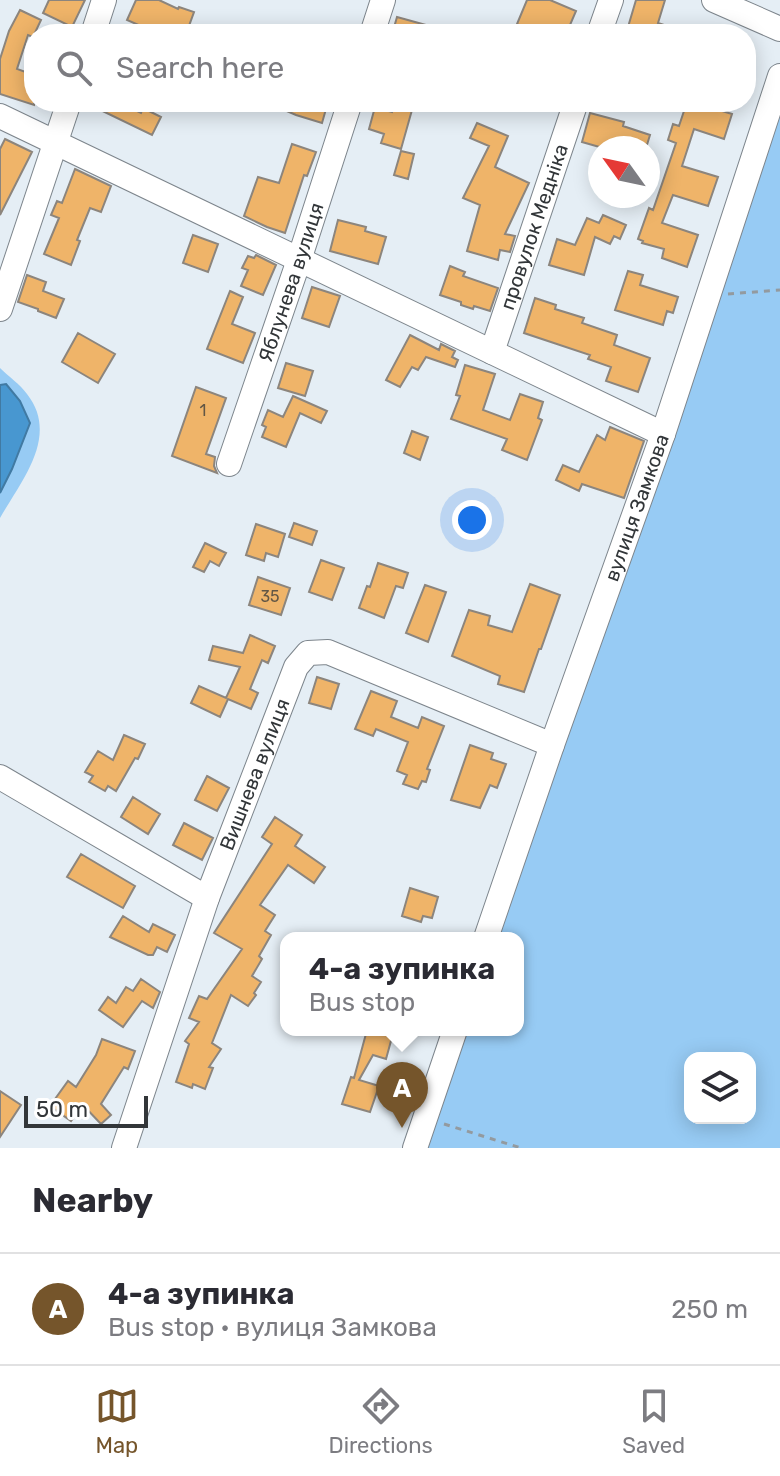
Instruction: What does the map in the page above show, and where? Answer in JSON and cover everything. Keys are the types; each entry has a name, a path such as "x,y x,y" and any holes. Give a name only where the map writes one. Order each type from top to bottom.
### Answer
{"street":[{"path":"96,24 104,0"},
{"path":"375,24 383,0"},
{"path":"603,24 611,0"},
{"path":"714,0 780,29"},
{"name":"вулиця Замкова","path":"488,932 663,434 780,76"},
{"path":"0,309 66,112"},
{"name":"Яблунева вулиця","path":"229,464 347,112"},
{"name":"провулок Медніка","path":"492,352 573,112"},
{"path":"0,116 663,434"},
{"name":"Вишнева вулиця","path":"124,1148 207,898 296,667 308,653 328,652 552,745"},
{"path":"0,777 207,898"},
{"path":"415,1148 453,1036"}],"path":[{"path":"709,296 780,290"},
{"path":"425,1118 521,1148"}],"shaded area":[{"path":"780,76 780,1148 415,1148 453,1036 524,1036 524,932 488,932"},
{"path":"0,368 27,394 40,426 34,458 0,518"},
{"path":"6,384 20,401 30,423 0,493 0,385"}],"building":[{"path":"49,0 85,0 73,24 66,24 43,13"},
{"path":"136,0 159,0 194,12 190,24 136,24 127,20"},
{"path":"527,0 550,0 576,11 570,24 517,24"},
{"path":"636,0 665,0 658,23 661,24 629,24"},
{"path":"20,10 41,20 39,24 24,24 24,47 17,69 24,71 24,102 0,94 0,59"},
{"path":"397,17 422,24 395,24"},
{"path":"105,112 151,112 161,117 152,135"},
{"path":"289,112 325,112 322,123"},
{"path":"374,112 411,112 401,149 381,143 384,134 369,129"},
{"path":"684,112 732,114 724,139 694,129 682,166 718,177 708,206 673,195 662,223 698,235 687,267 662,258 664,249 638,239 649,208 660,208 660,190 676,143 668,140 673,124 679,126"},
{"path":"590,113 624,122 623,126 650,135 588,136 588,144 582,142"},
{"path":"477,123 508,136 495,167 529,183 505,234 515,236 510,252 500,250 498,260 467,251 480,205 463,198 489,146 470,138"},
{"path":"5,139 32,152 0,215 0,149"},
{"path":"292,144 316,152 307,176 304,175 285,233 244,216 258,177 279,183"},
{"path":"401,151 414,154 408,179 394,175"},
{"path":"75,169 111,186 101,212 90,208 71,265 44,254 59,218 51,215 57,201 62,203"},
{"path":"603,215 626,225 620,239 614,236 610,244 595,237 584,275 549,265 557,239 575,245 587,218 599,223"},
{"path":"338,220 366,227 365,231 386,237 378,264 330,251"},
{"path":"193,235 218,244 208,272 183,263"},
{"path":"256,255 276,265 263,295 241,286 248,270 242,268 248,256 254,258"},
{"path":"450,266 465,272 463,276 498,288 490,311 474,306 473,309 440,295"},
{"path":"628,271 643,275 640,285 678,297 673,313 667,311 663,325 615,310"},
{"path":"27,275 46,282 43,291 64,299 56,318 18,302"},
{"path":"312,287 340,296 329,327 302,318"},
{"path":"230,291 243,297 232,324 255,333 243,363 207,349"},
{"path":"535,298 556,305 555,309 584,318 582,323 617,335 614,345 650,358 638,392 606,381 611,367 588,359 590,355 524,333"},
{"path":"78,333 115,354 98,383 62,362"},
{"path":"410,335 439,350 441,344 455,351 452,357 458,360 455,367 426,357 418,370 412,367 400,387 386,380"},
{"path":"286,363 313,371 305,396 278,388"},
{"path":"465,365 495,374 483,410 510,420 520,394 543,402 538,418 542,420 527,460 502,450 507,439 451,419 460,396 456,395"},
{"path":"196,387 226,398 206,454 215,457 217,473 172,456"},
{"path":"293,396 327,411 321,423 300,413 286,447 262,437 266,427 262,425 268,410 283,417"},
{"path":"610,427 644,441 624,498 582,484 579,491 556,480 563,465 579,472 597,435 605,440"},
{"path":"412,431 428,437 420,460 404,453"},
{"path":"294,523 317,531 312,545 289,537"},
{"path":"256,524 285,534 278,557 266,553 264,561 246,555"},
{"path":"205,543 226,553 219,566 210,561 204,572 193,567"},
{"path":"321,560 344,568 332,600 309,592"},
{"path":"378,563 408,573 403,588 396,586 384,618 359,608"},
{"path":"258,577 290,588 281,615 249,605"},
{"path":"530,584 560,595 524,692 498,684 500,676 452,656 469,610 490,616 488,625 512,632"},
{"path":"425,585 446,592 428,642 406,633"},
{"path":"250,635 275,646 268,663 262,660 250,689 258,693 251,709 228,699 220,717 191,703 199,686 226,698 240,667 209,660 213,646 243,653"},
{"path":"317,677 339,684 331,709 309,703"},
{"path":"371,691 397,701 391,717 418,728 422,717 444,726 427,769 430,770 426,782 422,781 418,789 403,784 407,775 397,771 408,742 376,729 373,736 355,729"},
{"path":"124,735 145,744 116,791 108,786 105,791 89,782 93,776 85,772 98,751 113,760"},
{"path":"470,745 493,753 491,759 506,764 497,788 490,785 480,808 451,800"},
{"path":"207,776 229,788 217,811 195,800"},
{"path":"133,797 160,814 148,834 121,817"},
{"path":"275,817 302,835 295,846 325,867 314,883 288,865 260,905 275,915 265,931 271,935 252,976 261,982 248,1006 231,995 212,1043 221,1049 209,1067 213,1068 205,1089 193,1084 192,1088 176,1082 189,1044 185,1041 199,1022 189,1018 199,996 207,999 242,949 214,933 272,844 262,837"},
{"path":"184,823 213,838 202,860 173,845"},
{"path":"81,854 135,886 123,908 67,877"},
{"path":"410,888 438,897 432,918 423,916 421,922 402,916"},
{"path":"123,916 149,932 153,924 175,935 167,952 157,947 153,955 148,955 110,937"},
{"path":"141,979 160,992 153,1008 142,1001 123,1027 99,1010 108,997 116,1003 126,987 133,991"},
{"path":"365,1036 392,1036 386,1059 373,1055 359,1080 379,1086 370,1112 342,1104 351,1077 354,1078"},
{"path":"102,1039 135,1051 128,1069 124,1067 101,1104 111,1115 101,1124 83,1105 71,1121 50,1106 68,1081 76,1087"},
{"path":"0,1091 21,1105 0,1137"}],"place":[{"name":"4-а зупинка","path":"402,1128"}]}
